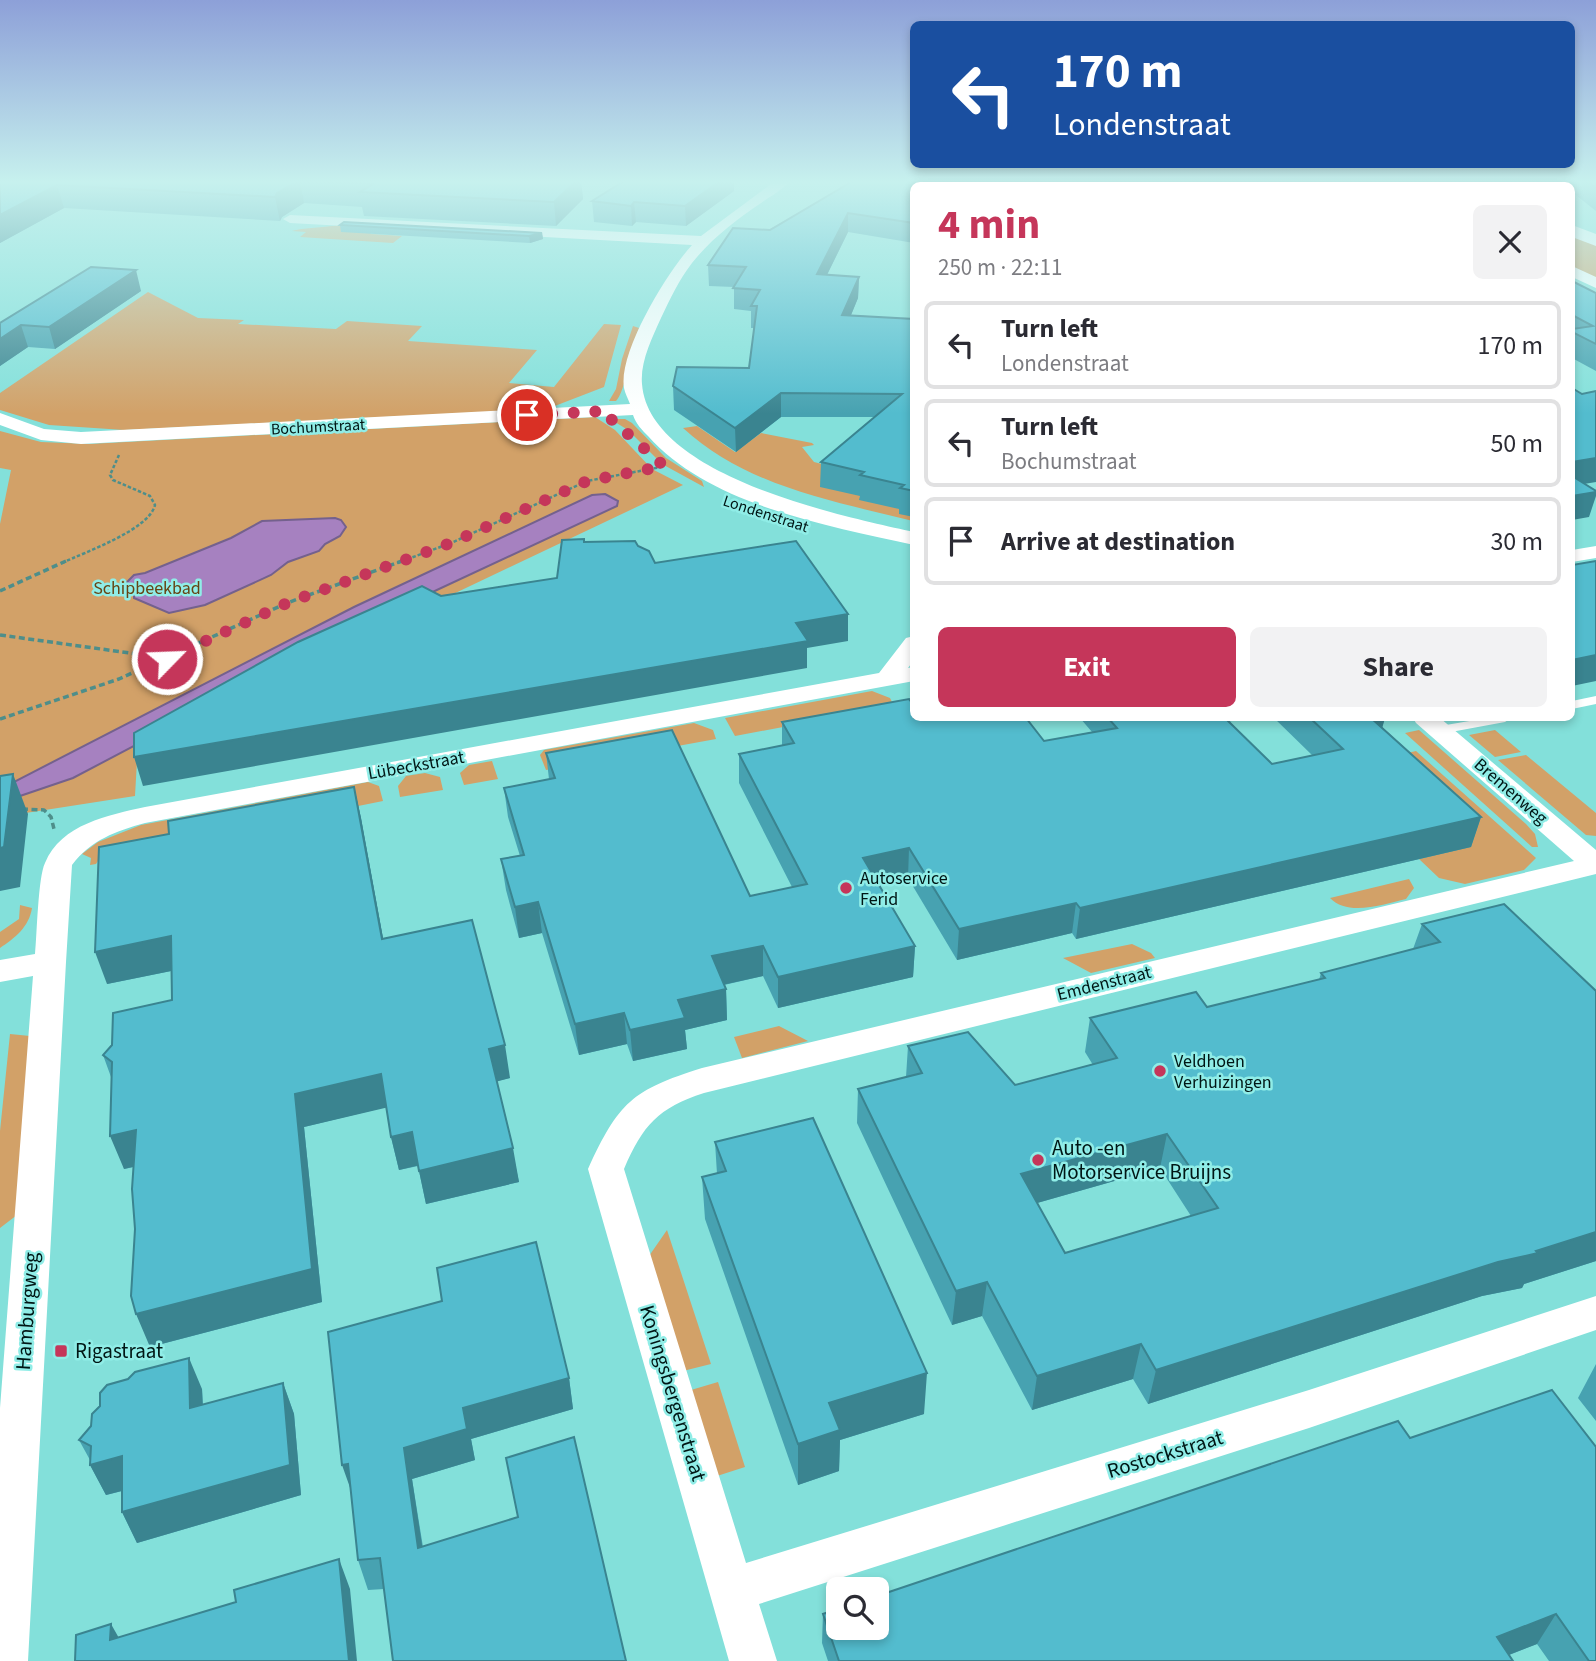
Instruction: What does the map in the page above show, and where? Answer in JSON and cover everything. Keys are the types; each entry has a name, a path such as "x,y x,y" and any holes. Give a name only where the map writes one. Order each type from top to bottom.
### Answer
{"street":[{"path":"638,409 633,386 646,332 667,288 688,259"},
{"path":"1575,272 1596,283"},
{"name":"Bochumstraat","path":"0,419 26,430 55,436 130,436 638,409"},
{"name":"Londenstraat","path":"638,409 649,428 676,453 717,478 776,503 910,538"},
{"path":"1575,556 1596,552"},
{"path":"886,680 910,648"},
{"name":"Lübeckstraat","path":"58,864 71,847 88,834 113,822 910,675"},
{"name":"Bremenweg","path":"1433,724 1596,865"},
{"path":"0,971 50,962 58,864"},
{"name":"Emdenstraat","path":"624,1127 640,1110 664,1092 702,1081 1596,865"},
{"name":"Hamburgweg","path":"4,1661 50,962"},
{"name":"Koningsbergenstraat","path":"624,1127 606,1169 753,1661"},
{"name":"Rostockstraat","path":"732,1590 1322,1405 1596,1313"}],"lane":[{"path":"1575,704 1596,700"},
{"path":"1433,724 1469,721"}],"path":[{"path":"0,591 123,535 153,513 155,505 150,496 113,480 110,475 130,436"},
{"path":"0,719 119,679 287,603 451,543 587,481 664,466 655,460"},
{"path":"0,635 167,659"},
{"path":"12,810 36,807 48,810 52,815 58,864"}],"green space":[{"path":"1575,259 1596,259 1596,278 1575,268"},
{"path":"148,292 198,318 244,320 238,324 336,329 347,321 422,326 408,341 537,350 509,383 554,387 604,324 621,325 604,387 547,409 124,430 49,425 0,410 0,393"},
{"path":"633,326 639,328 623,388 616,401 609,401 616,389"},
{"name":"Schipbeekbad","path":"595,417 615,430 652,469 683,485 426,607 137,761 135,796 0,817 0,524 11,470 0,468 0,431 41,442 89,444"},
{"path":"617,419 632,423 666,458 702,481 704,487 662,464 628,430 615,422"},
{"path":"697,426 735,452 761,433 812,443 814,445 802,447 814,462 841,469 863,497 903,510 910,515 910,520 821,498 762,478 708,448 683,428"},
{"path":"872,691 890,698 894,706 735,736 725,718"},
{"path":"694,723 713,730 716,739 546,770 540,755 544,750"},
{"path":"1419,730 1526,824 1535,834 1538,847 1532,847 1405,733"},
{"path":"1495,730 1521,752 1495,757 1469,735"},
{"path":"1416,751 1536,858 1524,870 1465,884 1439,878 1419,859 1470,846 1377,760"},
{"path":"1526,755 1596,813 1596,836 1586,835 1498,760"},
{"path":"492,761 498,779 464,785 460,773 469,765"},
{"path":"425,773 440,777 443,790 400,797 398,786 406,776"},
{"path":"368,782 379,786 383,801 100,858 96,864 90,865 91,858 82,854 98,842 141,825"},
{"path":"1409,879 1414,888 1406,899 1387,904 1366,908 1346,907 1330,898"},
{"path":"20,905 32,908 28,921 16,936 0,948 0,932 19,919"},
{"path":"1132,944 1151,953 1155,958 1091,973 1063,958"},
{"path":"779,1026 808,1041 742,1058 734,1037"},
{"path":"10,1034 30,1036 17,1215 0,1228 0,1131"},
{"path":"667,1230 711,1364 683,1371 649,1256"},
{"path":"718,1382 745,1467 717,1476 691,1390"}],"shaded area":[{"path":"605,494 618,501 617,506 379,617 73,778 17,797 8,785 354,607 592,495"},
{"path":"341,520 346,527 340,536 325,544 319,551 288,562 271,575 205,605 169,613 134,598 134,593 126,583 134,575 231,538 262,521"}],"building":[{"path":"712,259 825,259 817,274 859,277 842,315 910,319 910,490 900,488 904,485 860,475 864,472 821,462 902,394 781,393 735,428 673,386 677,367 749,368 757,306 751,306 760,290 733,288 746,267 708,265"},
{"path":"91,267 136,270 49,327 21,325 0,339 0,323"},
{"path":"1575,282 1596,293 1596,344 1575,334 1575,329 1593,326 1575,317"},
{"path":"1575,390 1582,394 1596,391 1596,458 1575,462"},
{"path":"1575,478 1596,491 1575,496"},
{"path":"584,539 584,542 635,541 638,546 649,551 655,563 796,541 848,614 796,623 808,641 134,757 134,733 298,642 422,586 441,596 557,578 562,540"},
{"path":"1596,561 1596,655 1575,659 1575,564"},
{"path":"909,699 910,721 1028,721 1044,741 1117,728 1111,721 1228,721 1272,764 1343,749 1313,721 1374,721 1481,817 1080,908 1076,903 959,929 909,848 863,858 915,946 778,977 763,946 712,956 726,989 678,1000 685,1018 630,1030 624,1013 575,1024 538,902 515,907 501,859 524,855 504,788 555,778 546,753 672,730 750,896 807,884 739,754 794,743 782,722"},
{"path":"13,774 4,847 0,848 0,776"},
{"path":"354,787 382,939 472,920 505,1045 489,1049 513,1148 419,1171 412,1132 391,1137 381,1074 295,1094 312,1269 136,1314 131,1296 135,1229 132,1189 136,1130 110,1136 112,1062 103,1055 112,1045 113,1013 172,1000 171,936 95,952 99,847 169,834 168,821"},
{"path":"1504,904 1596,991 1596,1232 1536,1251 1538,1253 1498,1262 1156,1370 1141,1344 1037,1376 987,1282 956,1291 858,1089 922,1073 908,1046 968,1032 1015,1085 1117,1058 1090,1018 1196,992 1207,1007 1325,978 1321,973 1440,942 1422,924","holes":["1167,1134 1218,1208 1065,1253 1021,1174"]},
{"path":"813,1118 927,1373 829,1403 840,1430 798,1444 702,1177 726,1171 715,1142"},
{"path":"536,1242 569,1378 463,1408 467,1429 404,1448 418,1548 518,1517 506,1458 574,1437 626,1661 393,1661 380,1558 358,1560 348,1464 342,1465 328,1332 442,1301 437,1268"},
{"path":"189,1358 190,1408 283,1383 290,1465 122,1512 122,1456 90,1465 91,1446 79,1440 91,1426 92,1414 100,1406 100,1393 107,1385 128,1379 135,1372"},
{"path":"1552,1390 1596,1447 1596,1661 1589,1661 1556,1614 1497,1637 1513,1661 839,1661 832,1640 889,1640 889,1592 1398,1421 1410,1438"},
{"path":"339,1559 349,1661 75,1661 76,1635 111,1624 110,1640 236,1602 234,1590"}],"place":[{"name":"Autoservice Ferid","path":"846,888"},
{"name":"Veldhoen Verhuizingen","path":"1160,1071"},
{"name":"Auto -en Motorservice Bruijns","path":"1038,1160"},
{"name":"Rigastraat","path":"61,1351"}],"route":[{"path":"167,659 287,603 451,543 587,481 664,466 646,453 612,420 607,411 527,415"}]}
